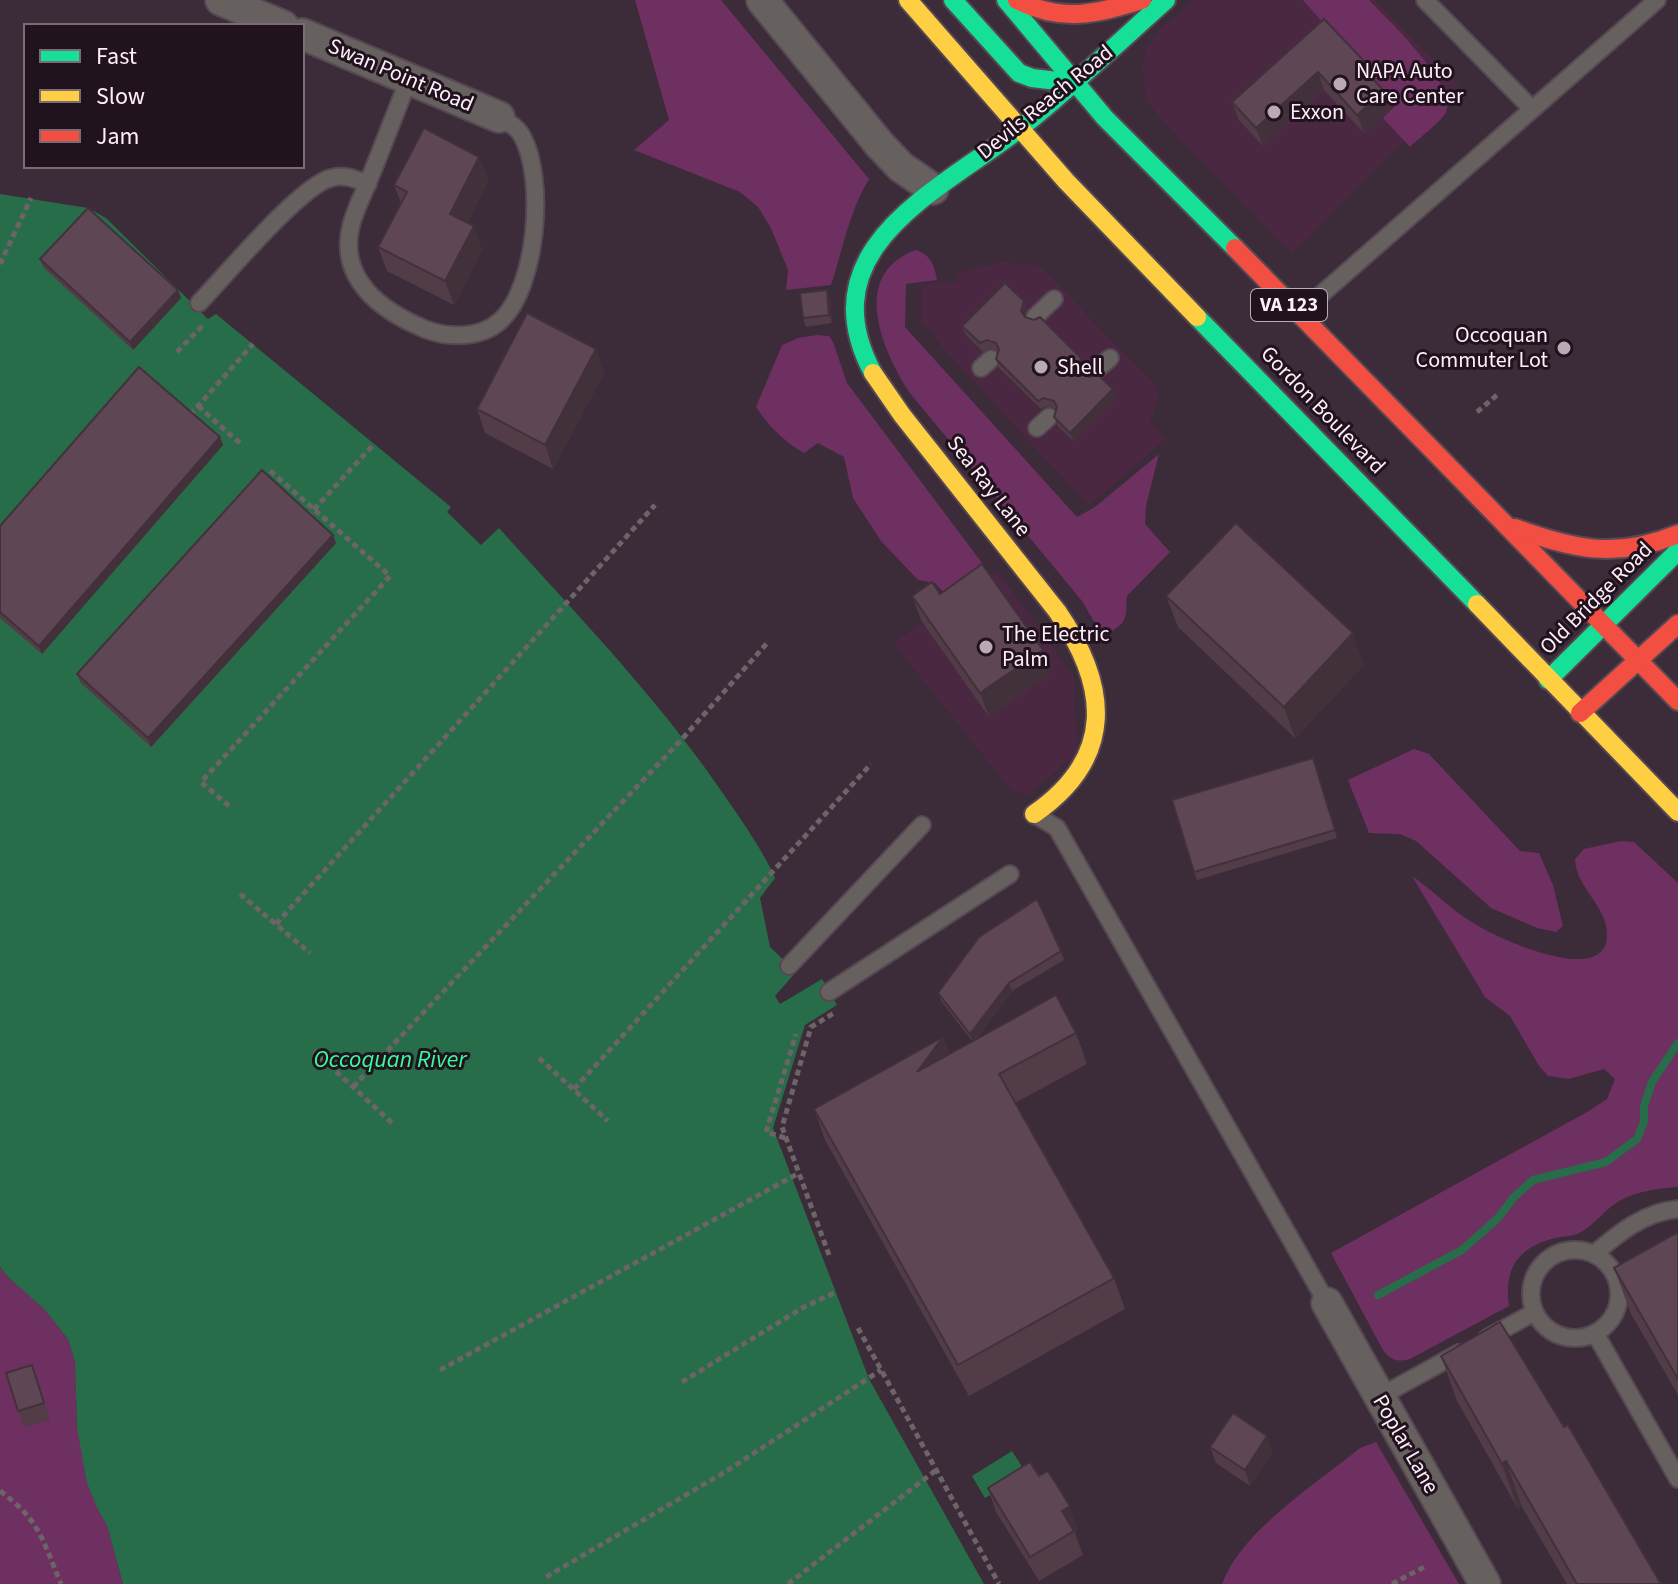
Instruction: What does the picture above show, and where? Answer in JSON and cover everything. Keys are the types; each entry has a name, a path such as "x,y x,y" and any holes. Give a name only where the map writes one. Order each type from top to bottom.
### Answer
{"main road":[{"name":"Gordon Boulevard","path":"908,0 1066,181 1678,812"},
{"path":"953,0 1019,73 1032,78 1074,83"},
{"name":"VA 123","path":"1006,0 1074,83 1678,701"},
{"path":"1017,0 1044,13 1076,16 1097,14 1142,0"},
{"name":"Devils Reach Road","path":"933,189 1020,129 1166,0"},
{"name":"Sea Ray Lane","path":"933,189 891,228 866,262 858,286 856,312 861,345 888,397 1043,594 1079,645 1090,672 1096,716 1092,744 1083,765 1066,789 1034,814"},
{"path":"1507,525 1578,549 1608,552 1659,542 1678,534"},
{"name":"Old Bridge Road","path":"1548,680 1678,551"},
{"path":"1580,713 1678,624"}],"street":[{"path":"221,0 278,24"},
{"path":"762,0 880,145 915,179 933,189"},
{"name":"Swan Point Road","path":"304,35 499,117"},
{"name":"Poplar Lane","path":"1327,1303 1485,1584"}],"lane":[{"path":"1425,0 1532,109"},
{"path":"1298,314 1657,0"},
{"path":"409,79 351,227 350,246 354,272 367,293 404,320 429,330 458,335 492,327 508,312 517,295 529,257 535,216 534,176 525,145 512,124 499,117"},
{"path":"199,303 306,191 328,178 339,176 368,184"},
{"path":"1035,317 1054,299"},
{"path":"1092,374 1110,358"},
{"path":"1034,814 1057,828 1327,1303"},
{"path":"789,966 922,825"},
{"path":"829,992 1010,874"},
{"path":"1594,1254 1646,1216 1678,1209"},
{"path":"1581,1250 1594,1254 1614,1273 1619,1300 1614,1313 1606,1325 1595,1333 1567,1337 1553,1332 1542,1323 1531,1299 1536,1273 1555,1254 1581,1250"},
{"path":"1379,1397 1535,1312"},
{"path":"1595,1333 1678,1479"}],"path":[{"path":"0,264 31,198"},
{"path":"177,352 208,319"},
{"path":"189,416 253,344"},
{"path":"1477,412 1497,395"},
{"path":"198,406 243,446"},
{"path":"307,517 374,444"},
{"path":"229,806 201,782 390,576 267,468"},
{"path":"276,924 655,505"},
{"path":"353,1087 672,749 769,641"},
{"path":"574,1089 871,764"},
{"path":"240,894 310,953"},
{"path":"829,1255 782,1127 811,1027 846,1005"},
{"path":"786,1138 766,1132 796,1034"},
{"path":"314,1051 392,1123"},
{"path":"539,1058 608,1121"},
{"path":"440,1370 799,1173"},
{"path":"682,1382 802,1308 836,1292"},
{"path":"858,1328 999,1584"},
{"path":"546,1577 725,1472 881,1370"},
{"path":"788,1584 935,1471"},
{"path":"0,1491 20,1505 37,1525 61,1584"},
{"path":"1392,1584 1426,1566"}],"shaded area":[{"path":"635,0 721,0 869,179 851,218 831,285 786,290 788,270 771,228 758,207 740,192 634,150 669,120"},
{"path":"1193,0 1374,0 1459,86 1292,254 1160,118 1146,99 1142,67 1146,49 1159,30"},
{"path":"1303,0 1369,0 1432,70 1447,100 1446,112 1410,147 1383,118 1396,105"},
{"path":"916,250 931,261 937,280 906,284 905,327 1077,517 1095,507 1159,454 1146,506 1145,524 1170,552 1127,596 1124,620 1111,632 1099,630 1082,601 909,392 899,375 882,335 877,314 877,294 883,276 895,261"},
{"path":"1001,262 1031,264 1043,269 1154,384 1159,396 1150,422 1166,439 1089,506 942,347 933,333 921,324 921,284 957,282 956,273"},
{"path":"817,335 829,336 847,383 985,567 946,595 935,583 918,580 881,541 853,498 844,457 818,443 804,453 777,433 756,407 782,345"},
{"path":"997,570 1073,676 1078,753 1027,795 1011,790 893,643"},
{"path":"1414,749 1429,754 1520,851 1539,853 1553,885 1563,926 1556,932 1537,928 1491,908 1416,841 1400,834 1369,833 1348,780"},
{"path":"1621,841 1634,842 1678,883 1678,1187 1631,1196 1613,1205 1579,1233 1542,1242 1531,1248 1522,1254 1511,1270 1509,1306 1410,1359 1393,1359 1384,1352 1331,1253 1587,1112 1607,1099 1615,1079 1604,1069 1569,1079 1548,1076 1510,1016 1485,997 1412,876 1487,931 1548,955 1589,958 1602,951 1607,936 1606,925 1580,879 1575,859 1584,849"},
{"path":"0,1267 44,1309 68,1339 75,1362 77,1428 99,1512 107,1524 123,1584 0,1584"},
{"path":"1376,1442 1459,1584 1222,1584 1245,1545 1262,1527 1360,1448"}],"water":[{"name":"Occoquan River","path":"0,194 88,208 106,218 208,319 216,314 451,507 447,512 481,545 499,528 645,691 724,795 775,878 760,898 770,947 796,972 775,996 780,1004 822,979 837,1005 805,1025 773,1128 869,1379 984,1584 123,1584 107,1525 87,1483 77,1428 75,1362 68,1339 44,1309 0,1267"},
{"path":"1012,1451 1026,1473 985,1498 972,1476"}],"building":[{"path":"1324,19 1364,61 1360,65 1384,91 1357,115 1318,72 1256,128 1232,102"},
{"path":"424,128 479,157 450,214 474,226 445,281 378,247 407,192 394,185"},
{"path":"88,208 178,290 130,342 40,259"},
{"name":"Shell","path":"1005,283 1024,301 1021,311 1025,317 1034,320 1040,317 1081,358 1078,367 1081,374 1090,377 1097,374 1113,389 1070,433 1054,417 1057,407 1054,401 1044,398 1038,401 996,359 999,349 996,343 987,340 980,343 962,326"},
{"path":"827,290 829,315 803,318 800,293"},
{"path":"527,313 596,349 545,445 477,409"},
{"path":"139,367 220,437 39,646 0,612 0,526"},
{"path":"262,470 333,535 148,738 77,674"},
{"path":"1236,523 1353,633 1284,707 1166,596"},
{"name":"The Electric Palm","path":"982,564 1043,650 980,693 912,596 932,582 940,594"},
{"path":"1313,758 1335,830 1194,872 1172,800"},
{"path":"1037,899 1061,951 1009,983 970,1034 938,993 979,937"},
{"path":"1056,995 1076,1033 999,1074 1114,1278 958,1365 814,1109 943,1037 917,1072"},
{"path":"1678,1232 1678,1379 1614,1268"},
{"path":"1500,1322 1564,1427 1568,1425 1661,1584 1577,1584 1506,1461 1502,1464 1441,1356"},
{"path":"32,1365 44,1403 18,1411 6,1373"},
{"path":"1233,1413 1267,1436 1245,1470 1210,1447"},
{"path":"1030,1462 1039,1476 1048,1471 1070,1506 1062,1511 1074,1531 1030,1557 988,1488"}],"waterway":[{"path":"1378,1295 1462,1250 1498,1218 1514,1197 1533,1180 1606,1162 1637,1139 1644,1122 1644,1106 1652,1082 1678,1043"}],"traffic: fast":[{"path":"953,0 1019,73 1032,78 1074,83"},
{"path":"1006,0 1105,118 1235,248"},
{"path":"873,373 857,329 857,290 870,256 893,226 923,198 1042,111 1166,0"},
{"path":"1197,317 1477,604"},
{"path":"1548,680 1678,551"}],"traffic: slow":[{"path":"908,0 1066,181 1197,317"},
{"path":"873,373 902,415 1057,611 1087,666 1096,719 1091,744 1080,769 1061,792 1034,814"},
{"path":"1477,604 1678,812"}],"traffic: jam":[{"path":"1017,0 1064,14 1094,12 1142,0"},
{"path":"1235,248 1678,701"},
{"path":"1515,528 1557,542 1596,549 1635,547 1678,534"},
{"path":"1580,713 1678,624"}],"place":[{"name":"NAPA Auto Care Center","path":"1340,84"},
{"name":"Exxon","path":"1274,112"},
{"name":"Occoquan Commuter Lot","path":"1564,348"},
{"name":"Shell","path":"1041,367"},
{"name":"The Electric Palm","path":"986,647"}]}
